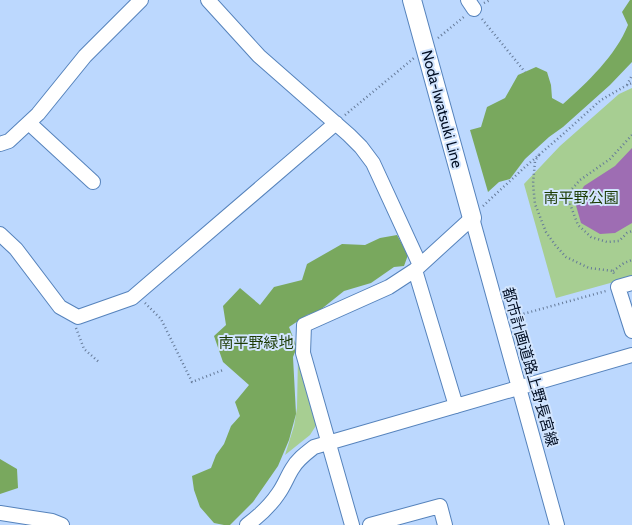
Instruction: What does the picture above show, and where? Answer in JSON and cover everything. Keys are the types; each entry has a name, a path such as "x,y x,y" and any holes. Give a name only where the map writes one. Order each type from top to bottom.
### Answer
{"main road":[{"name":"Noda-Iwatsuki Line","path":"412,0 472,218"}],"street":[{"path":"0,144 9,141 38,114 85,56 141,0"},
{"path":"208,0 259,56 361,146 373,163 418,267 456,406"},
{"path":"29,123 93,182"},
{"path":"0,234 16,249 60,307 78,318 132,298 336,123"},
{"path":"352,525 303,353 304,325 389,287 418,267 472,218"},
{"name":"都市計画道路上野長宮線","path":"472,218 557,525"},
{"path":"625,285 632,331"},
{"path":"254,522 277,496 292,468 302,455 314,447 632,355"},
{"path":"370,525 440,506 445,525"},
{"path":"0,513 52,521 62,525"}],"path":[{"path":"336,123 426,48 471,4 524,72"},
{"path":"627,85 632,75"},
{"path":"472,218 524,167 601,100 632,83"},
{"path":"632,135 610,159 580,180 572,189 570,204 578,225 591,237 607,242 619,241 627,233 632,231"},
{"path":"499,320 625,285 613,271 590,268 566,257 546,232 534,204 535,160 539,155"},
{"path":"613,271 624,263 632,260"},
{"path":"132,298 142,301 161,319 192,382 223,370"},
{"path":"70,313 84,349 100,363"}],"green space":[{"path":"630,0 632,0 632,62 610,85 525,159 510,179 499,182 488,192 470,130 481,127 487,107 505,98 518,75 536,67 547,72 551,85 552,98 563,104 591,78 616,47 628,25 622,12"},
{"name":"南平野公園","path":"632,88 632,277 556,298 524,184 560,146 619,94"},
{"name":"南平野緑地","path":"397,235 408,255 404,266 394,267 371,283 344,291 319,311 307,315 289,327 297,347 293,357 296,414 289,440 278,466 253,502 230,525 214,523 200,507 194,490 192,476 211,468 216,455 224,444 231,426 240,416 235,402 249,385 223,362 214,336 226,325 223,306 240,288 260,305 274,287 302,280 307,264 342,244 365,245 380,238"},
{"path":"298,357 317,424 310,435 285,455 294,426 297,408"},
{"path":"0,459 17,469 18,488 0,494"}],"shaded area":[{"path":"632,148 632,223 615,233 600,234 581,223 575,202 584,186 615,166"}]}
